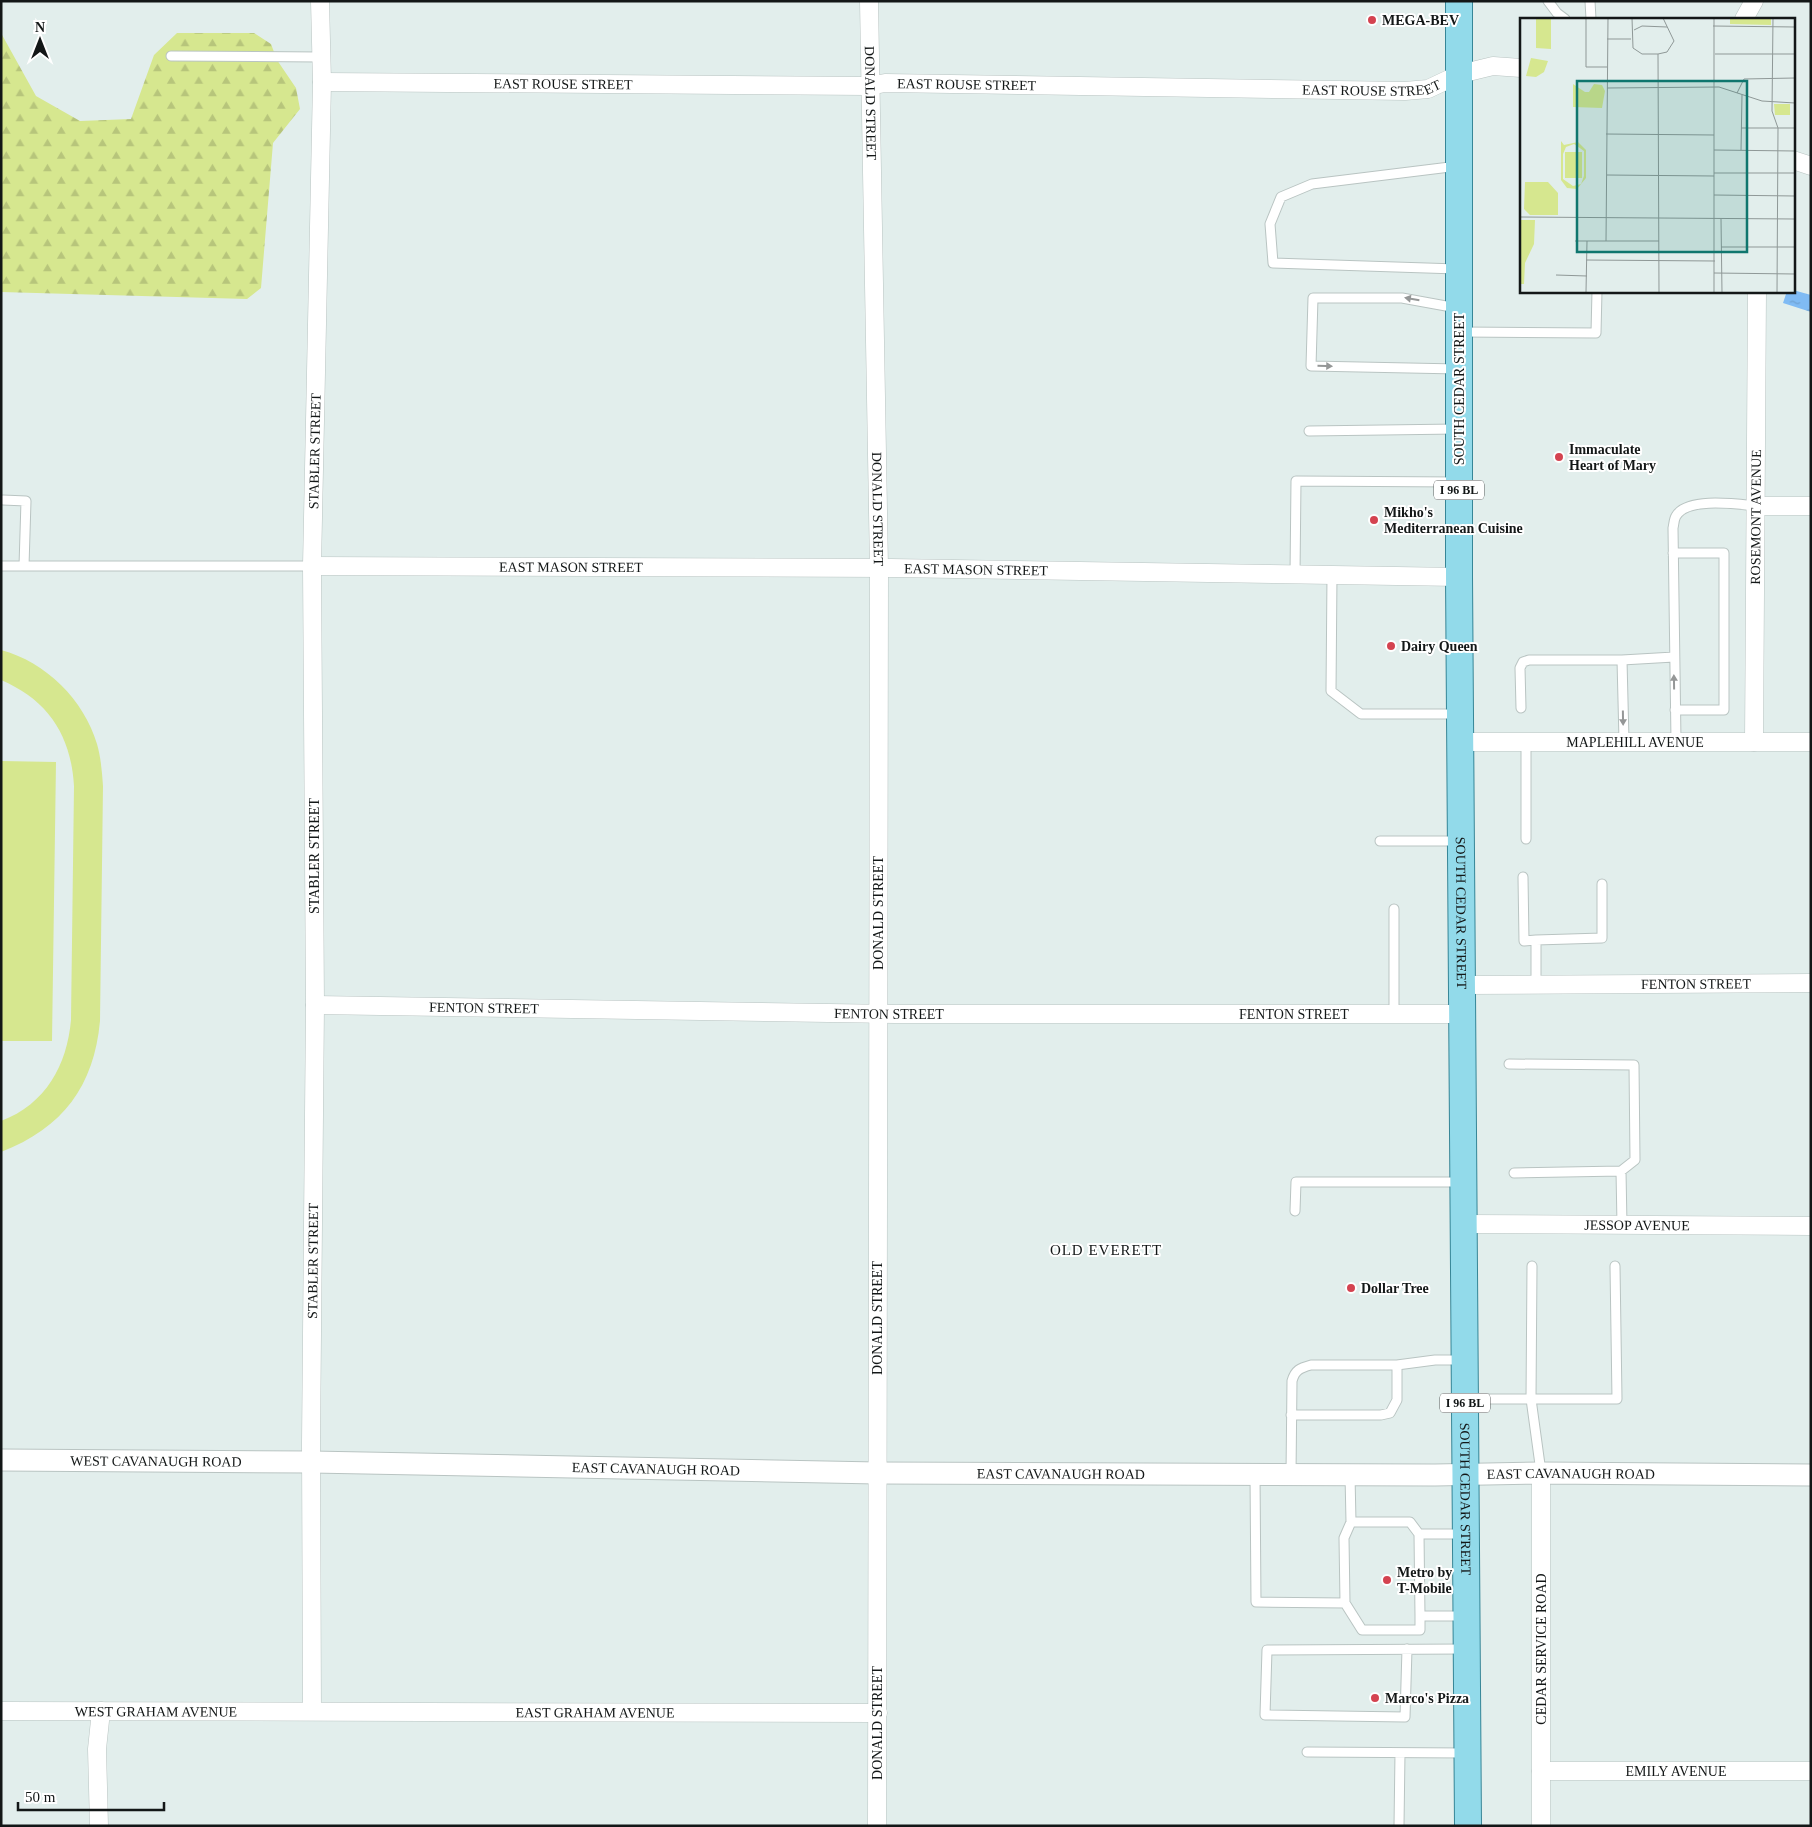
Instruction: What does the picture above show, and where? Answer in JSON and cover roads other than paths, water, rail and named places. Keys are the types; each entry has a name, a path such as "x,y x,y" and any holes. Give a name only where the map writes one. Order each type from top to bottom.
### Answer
{"main road":[{"name":"SOUTH CEDAR STREET","path":"1459,1 1460,742 1468,1826"}],"street":[{"name":"STABLER STREET","path":"312,1711 315,1005 312,566 322,82 320,1"},
{"name":"DONALD STREET","path":"869,1 879,568 877,1826"},
{"path":"1745,18 1754,1"},
{"name":"EAST ROUSE STREET","path":"322,82 869,86 885,83 1405,90 1428,89 1460,74 1493,66 1520,68"},
{"path":"1794,160 1811,166"},
{"name":"ROSEMONT AVENUE","path":"1754,742 1757,292"},
{"path":"1756,506 1811,506"},
{"name":"EAST MASON STREET","path":"312,566 879,568 1460,577"},
{"name":"MAPLEHILL AVENUE","path":"1460,742 1811,742"},
{"name":"FENTON STREET","path":"1462,985 1811,983"},
{"name":"FENTON STREET","path":"315,1005 878,1014 1462,1014"},
{"name":"JESSOP AVENUE","path":"1464,1224 1811,1226"},
{"name":"WEST CAVANAUGH ROAD","path":"1,1460 312,1462"},
{"name":"EAST CAVANAUGH ROAD","path":"312,1462 877,1473 1811,1475"},
{"name":"CEDAR SERVICE ROAD","path":"1541,1473 1542,1826"},
{"name":"WEST GRAHAM AVENUE","path":"1,1711 312,1711"},
{"path":"99,1826 97,1749 101,1711"},
{"name":"EAST GRAHAM AVENUE","path":"312,1711 878,1713"},
{"name":"EMILY AVENUE","path":"1541,1771 1811,1771"}],"lane":[{"path":"1548,1 1557,13 1564,18"},
{"path":"1590,1 1591,18"},
{"path":"171,56 320,57"},
{"path":"1460,166 1312,184 1281,197 1270,224 1274,263 1460,269"},
{"path":"1460,370 1312,366 1313,298 1402,298 1460,320 1596,333 1597,292"},
{"path":"1309,431 1460,430"},
{"path":"1295,575 1296,481 1460,482"},
{"path":"3,500 26,501 24,566"},
{"path":"1676,741 1673,528 1676,516 1683,509 1696,504 1756,506"},
{"path":"1673,553 1724,553 1724,710 1675,710"},
{"path":"1,566 312,566"},
{"path":"1332,575 1331,691 1361,714 1460,714"},
{"path":"1521,708 1520,668 1523,662 1529,660 1674,658"},
{"path":"1622,660 1624,741"},
{"path":"1526,742 1526,839"},
{"path":"1380,841 1461,842"},
{"path":"1523,877 1524,941 1602,938 1602,884"},
{"path":"1394,909 1394,1015"},
{"path":"1536,940 1536,984"},
{"path":"1509,1064 1634,1065 1635,1160 1621,1171 1514,1172"},
{"path":"1621,1171 1622,1225"},
{"path":"1295,1211 1296,1182 1464,1182"},
{"path":"1532,1266 1531,1399 1541,1473"},
{"path":"1465,1399 1617,1399 1615,1266"},
{"path":"1291,1474 1292,1381 1294,1373 1300,1368 1311,1365 1397,1365 1435,1360 1466,1360"},
{"path":"1292,1415 1380,1415 1390,1413 1397,1400 1397,1365"},
{"path":"1255,1474 1256,1602 1345,1603"},
{"path":"1350,1475 1351,1522 1344,1538 1345,1603 1362,1630 1420,1630 1419,1534 1410,1522 1351,1522"},
{"path":"1419,1534 1467,1534"},
{"path":"1420,1616 1467,1616"},
{"path":"1407,1650 1405,1717 1265,1715 1267,1650 1407,1650 1468,1650"},
{"path":"1307,1752 1468,1753"},
{"path":"1399,1826 1400,1753"}],"water":[{"path":"1794,290 1811,295 1811,312 1783,303 1787,292 1794,292"}],"place":[{"name":"MEGA-BEV","path":"1372,20"},
{"name":"Immaculate Heart of Mary","path":"1559,457"},
{"name":"Mikho's Mediterranean Cuisine","path":"1374,520"},
{"name":"Dairy Queen","path":"1391,646"},
{"name":"Dollar Tree","path":"1351,1288"},
{"name":"Metro by T-Mobile","path":"1387,1580"},
{"name":"Marco's Pizza","path":"1375,1698"}],"district":[{"name":"OLD EVERETT","path":"1106,1250"}]}
